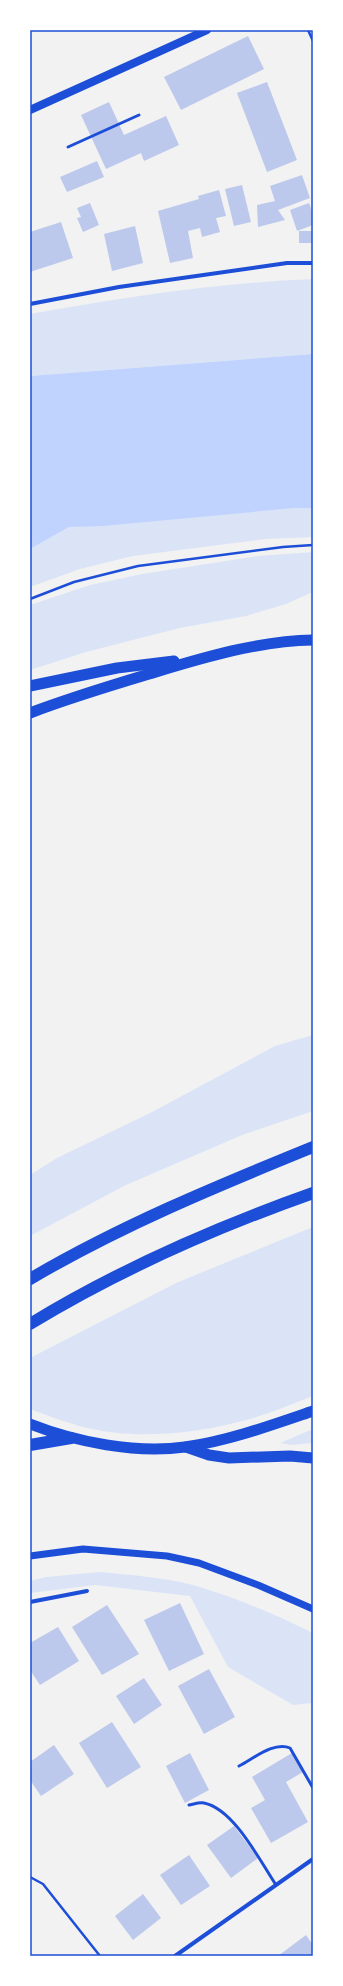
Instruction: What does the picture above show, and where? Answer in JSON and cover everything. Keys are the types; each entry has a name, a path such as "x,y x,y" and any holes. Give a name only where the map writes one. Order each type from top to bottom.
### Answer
{"highway":[{"path":"30,686 117,668 207,656 285,641 313,640"},
{"path":"30,714 106,687 207,656"},
{"path":"30,1279 144,1219 210,1189 313,1147"},
{"path":"30,1324 70,1300 159,1256 313,1193"},
{"path":"30,1424 71,1438 102,1444 147,1448 185,1447 264,1428 313,1411"},
{"path":"30,1445 71,1438"},
{"path":"185,1447 209,1455 229,1458 290,1456 313,1458"}],"main road":[{"path":"30,110 207,30"}],"street":[{"path":"30,304 126,286 287,263 313,263"},
{"path":"30,1556 83,1549 167,1556 199,1563 258,1585 313,1609"},
{"path":"30,1602 87,1591"},
{"path":"175,1956 313,1859"}],"lane":[{"path":"68,147 139,115"},
{"path":"239,1766 269,1750 285,1746 290,1748 294,1754 313,1788"},
{"path":"189,1805 204,1803 218,1808 230,1819 276,1885"}],"path":[{"path":"308,30 313,41"},
{"path":"30,599 74,582 138,566 283,546 313,545"},
{"path":"30,1878 43,1884 100,1956"}],"shaded area":[{"path":"313,279 313,354 30,376 30,314 100,302 206,287"},
{"path":"295,508 313,508 313,537 266,539 133,556 80,569 30,587 30,549 69,527"},
{"path":"313,552 313,592 286,604 246,616 180,628 86,652 30,670 30,605 90,585 142,574 258,556"},
{"path":"313,1035 313,1111 242,1135 124,1186 30,1236 30,1175 57,1158 152,1112 275,1046"},
{"path":"313,1227 313,1396 250,1419 208,1429 165,1434 100,1431 79,1426 30,1409 30,1358 176,1283"},
{"path":"313,1429 313,1443 291,1445 280,1443"},
{"path":"99,1572 158,1578 193,1585 254,1606 313,1633 313,1703 293,1705 228,1667 190,1596 95,1585 30,1593 30,1581 46,1577"}],"water":[{"path":"313,354 313,508 295,508 103,526 69,527 30,549 30,376"}],"building":[{"path":"248,36 264,69 181,110 164,77"},
{"path":"267,82 297,160 267,172 237,93"},
{"path":"109,102 124,135 166,116 179,145 144,161 141,153 106,169 81,115"},
{"path":"97,161 104,177 67,192 60,177"},
{"path":"302,175 310,198 278,210 285,220 258,227 257,205 275,201 270,186"},
{"path":"242,185 251,222 234,226 225,189"},
{"path":"219,190 226,216 216,218 220,232 202,237 200,228 188,231 193,258 170,263 158,211 199,199 198,196"},
{"path":"90,203 99,225 83,232 77,218 81,217 77,208"},
{"path":"309,203 313,214 313,225 297,231 290,210"},
{"path":"61,222 73,258 30,272 30,232"},
{"path":"135,226 143,263 112,271 104,234"},
{"path":"299,231 313,231 313,243 299,243"},
{"path":"180,1603 204,1654 169,1671 144,1620"},
{"path":"107,1605 139,1654 102,1675 72,1627"},
{"path":"58,1627 79,1661 40,1685 30,1670 30,1643"},
{"path":"209,1669 235,1717 204,1734 178,1686"},
{"path":"144,1678 162,1705 134,1724 116,1696"},
{"path":"112,1722 141,1767 107,1788 79,1743"},
{"path":"54,1745 74,1774 41,1796 30,1780 30,1762"},
{"path":"190,1753 209,1790 185,1803 166,1766"},
{"path":"292,1753 303,1772 286,1782 308,1822 271,1843 251,1808 265,1800 252,1777"},
{"path":"234,1826 258,1858 231,1878 207,1845"},
{"path":"189,1855 210,1886 181,1905 160,1875"},
{"path":"143,1894 161,1918 133,1940 115,1916"},
{"path":"306,1935 313,1945 313,1956 278,1956"}]}
